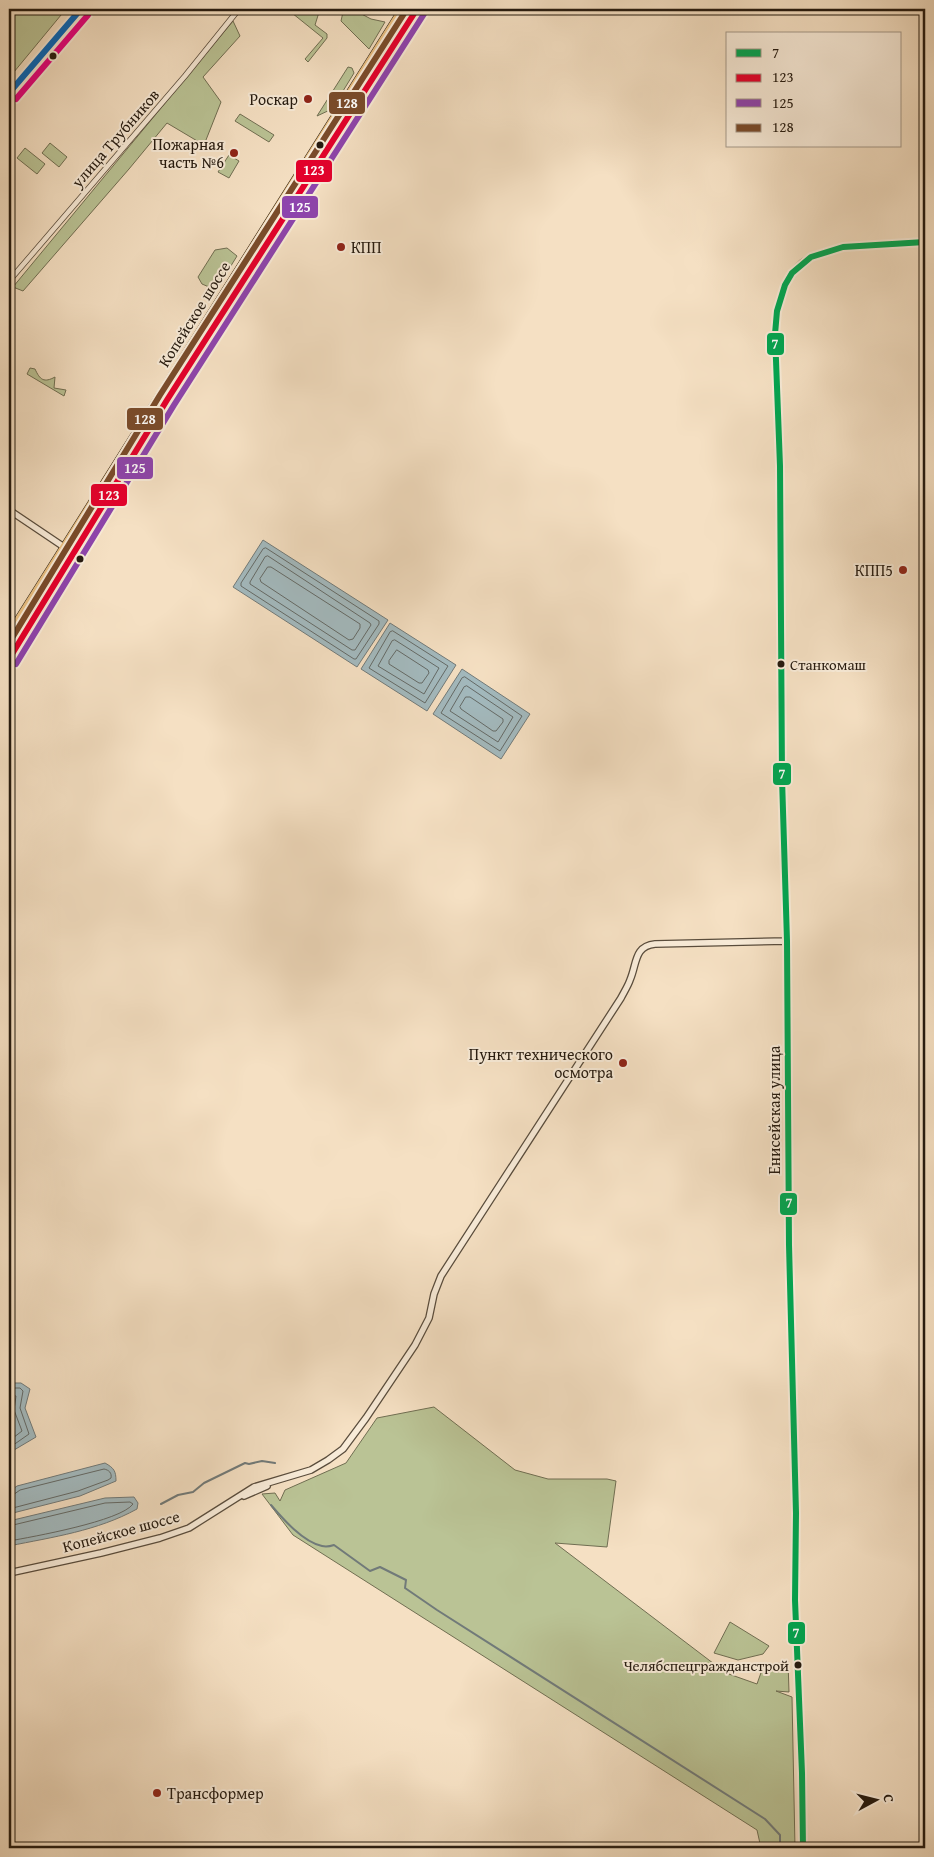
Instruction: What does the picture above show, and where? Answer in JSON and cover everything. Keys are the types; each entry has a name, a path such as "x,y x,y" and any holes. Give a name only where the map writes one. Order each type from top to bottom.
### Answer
{"main road":[{"name":"Копейское шоссе","path":"9,635 403,9"},
{"name":"Копейское шоссе","path":"9,659 167,400 417,9"},
{"path":"279,204 288,211"},
{"path":"258,237 268,243"},
{"path":"64,546 74,553"}],"street":[{"path":"9,94 81,9"},
{"name":"улица Трубников","path":"9,281 237,11"},
{"name":"Енисейская улица","path":"803,1848 795,1600 796,1513 789,1245 787,942 782,778 781,505 775,334 776,311 785,285 792,273 811,257 843,247 925,242"},
{"path":"9,510 64,546"},
{"name":"Копейское шоссе","path":"9,1572 102,1553 160,1538 189,1528 254,1487 311,1470 343,1449 377,1403 422,1332 429,1318 434,1294 442,1276 621,998 640,952 648,945 655,944 787,942"}],"green space":[{"path":"9,9 66,9 9,78"},
{"path":"287,9 320,9 315,25 327,34 327,38 308,62 305,59 323,38"},
{"path":"352,9 371,19 385,22 369,49 341,21 343,12"},
{"path":"233,21 240,36 203,77 221,102 204,145 167,123 23,291 13,287"},
{"path":"348,67 352,68 354,73 332,109 317,116"},
{"path":"240,114 274,135 269,142 235,121"},
{"path":"50,143 67,157 59,167 42,153"},
{"path":"25,148 45,164 37,174 17,158"},
{"path":"229,155 239,161 229,178 218,172"},
{"path":"227,248 237,256 216,290 202,284 198,277 215,250"},
{"path":"30,368 35,369 39,376 45,380 55,377 54,388 66,390 64,396 27,374"},
{"path":"50,579 52,580 9,649 9,645"},
{"path":"434,1407 515,1470 548,1479 607,1479 616,1481 607,1547 555,1543 726,1673 757,1684 763,1667 788,1661 789,1692 776,1691 792,1697 795,1848 761,1848 757,1830 293,1535 262,1494 275,1493 280,1501 285,1490 346,1463 377,1418"},
{"path":"730,1622 769,1646 763,1654 738,1660 714,1653"}],"water":[{"path":"263,540 388,620 357,667 233,587"},
{"path":"390,623 456,665 427,711 361,669"},
{"path":"462,669 530,714 501,759 433,714"},
{"path":"9,1383 21,1383 30,1389 25,1408 36,1437 9,1453"},
{"path":"105,1463 114,1470 116,1481 80,1496 9,1514 9,1492 17,1486"},
{"path":"134,1497 138,1503 137,1509 122,1517 91,1528 9,1546 9,1521 105,1498"}],"waterway":[{"path":"161,1504 178,1495 193,1492 204,1483 245,1463 262,1461 275,1463"},
{"path":"271,1505 281,1517 308,1540 322,1546 334,1545 370,1571 380,1567 406,1580 405,1588 437,1610 765,1819 780,1835 780,1848"}],"transit line":[{"path":"9,93 81,9"},
{"name":"128","path":"9,643 160,395 407,9"},
{"name":"123","path":"9,659 167,400 417,9"},
{"name":"125","path":"16,664 174,405 424,14"},
{"path":"16,99 88,15"},
{"name":"7","path":"803,1848 795,1600 796,1513 789,1245 787,941 782,778 780,466 775,334 777,311 785,285 792,273 811,257 843,247 925,242"}],"place":[{"name":"Роскар","path":"308,99"},
{"name":"Пожарная часть №6","path":"234,153"},
{"name":"КПП","path":"341,247"},
{"name":"КПП5","path":"903,570"},
{"name":"Станкомаш","path":"781,664"},
{"name":"Пункт технического осмотра","path":"623,1063"},
{"name":"Челябспецгражданстрой","path":"798,1665"},
{"name":"Трансформер","path":"157,1793"}]}
